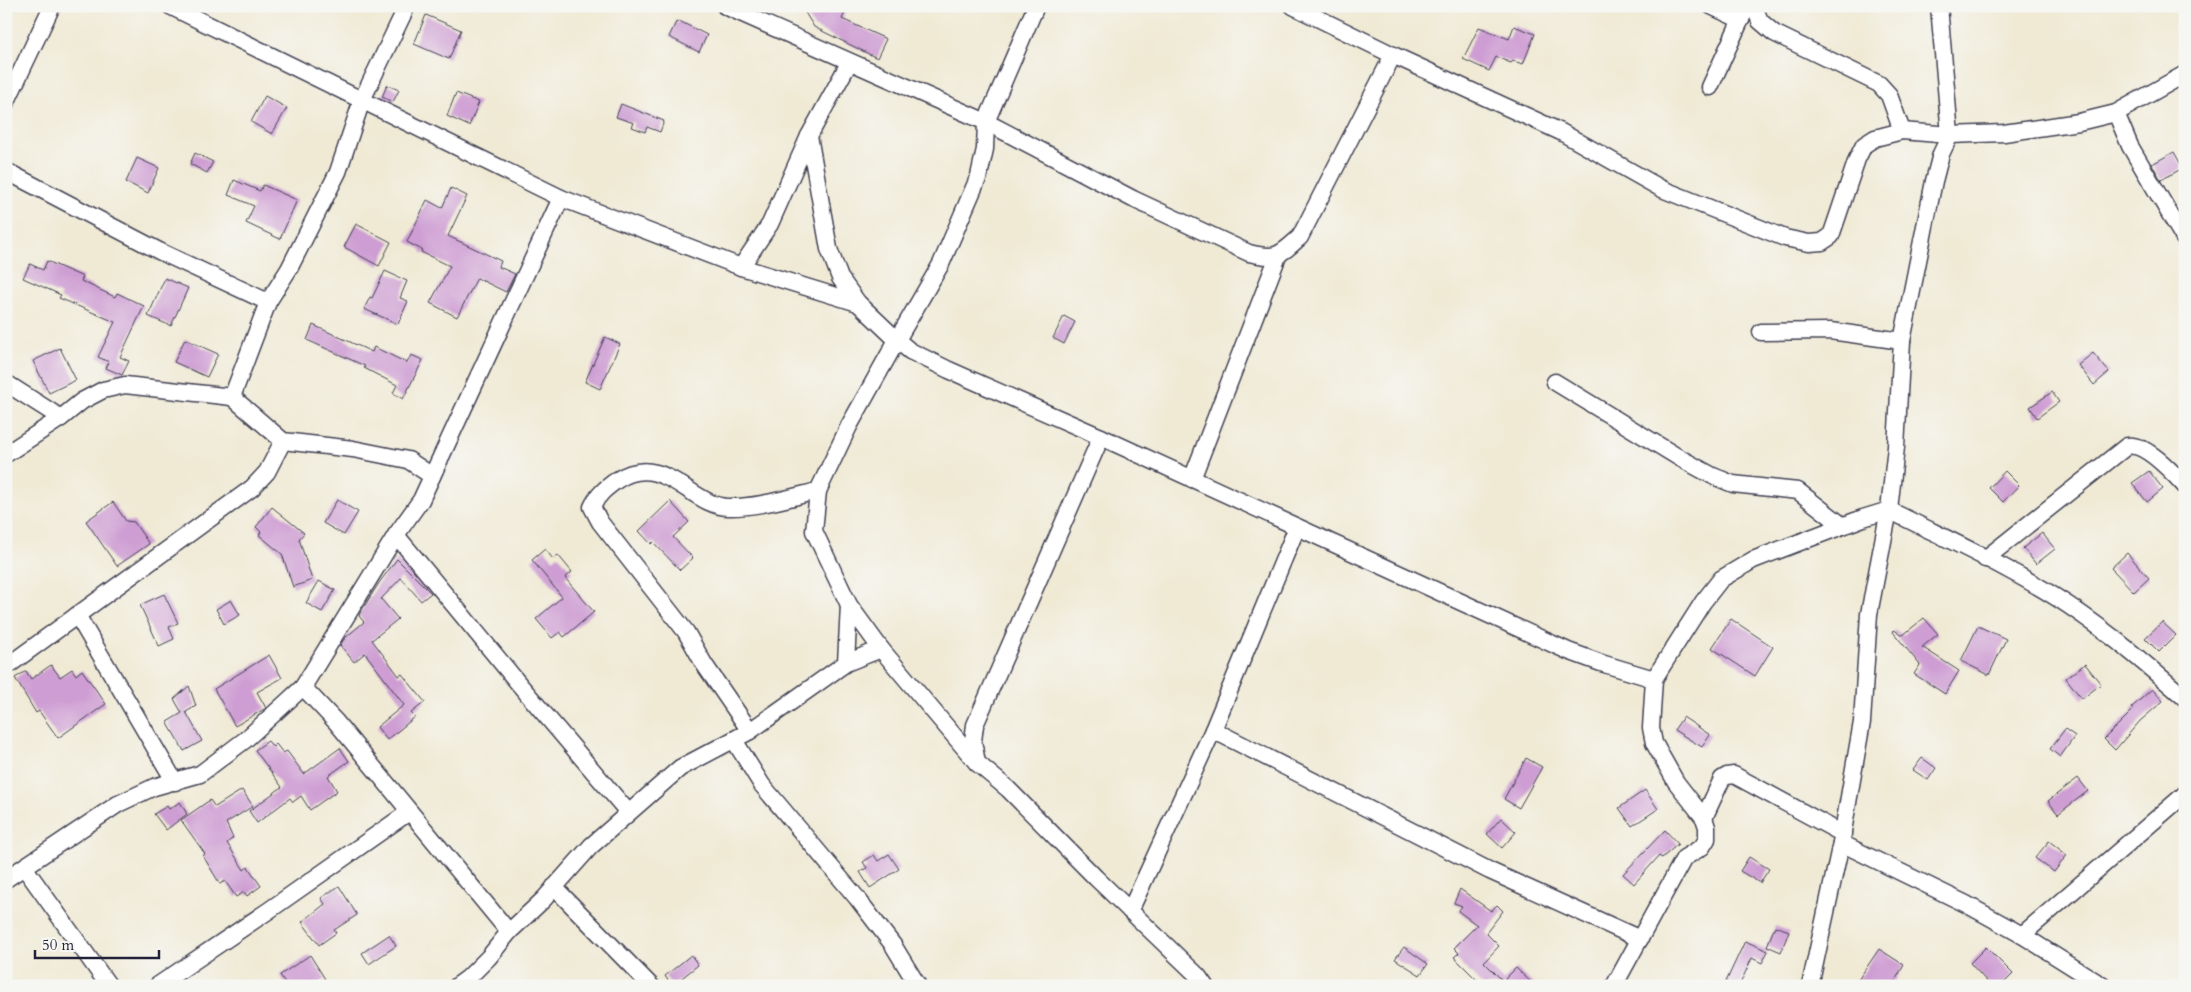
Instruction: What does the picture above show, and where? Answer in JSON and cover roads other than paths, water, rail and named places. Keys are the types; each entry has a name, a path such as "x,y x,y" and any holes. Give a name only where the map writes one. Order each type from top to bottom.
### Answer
{"street":[{"path":"6,103 52,6"},
{"path":"170,6 561,198 741,267 858,303"},
{"path":"232,397 268,302 289,269 338,172 362,100 407,6"},
{"path":"725,6 849,63 986,122 1133,199 1249,253 1261,256 1278,256"},
{"path":"1036,6 986,122 985,149 979,176 941,264 849,426 818,491 814,531 849,605 881,649 948,730 977,763 1014,795 1096,878 1198,976 1205,986"},
{"path":"1292,6 1393,55 1561,132 1662,189 1785,238 1809,244 1822,242 1831,236 1857,159 1864,145 1875,138 1902,131 1950,135 2004,133 2042,129 2116,113 2185,74"},
{"path":"1710,87 1744,13 1711,6"},
{"path":"1754,6 1760,21 1774,33 1879,84 1889,95 1902,131"},
{"path":"1810,986 1842,839 1862,722 1869,614 1889,510 1896,447 1902,341 1934,181 1941,154 1950,135 1939,6"},
{"path":"1192,479 1278,256 1300,237 1393,55"},
{"path":"741,267 770,224 810,136 849,63"},
{"path":"2116,113 2130,146 2185,240"},
{"path":"810,136 829,249 840,278 858,303 910,350 948,370 1101,437 1568,651 1654,679"},
{"path":"6,172 161,252 268,302"},
{"path":"6,880 118,804 154,787 200,774 245,740 303,687 396,535 421,500 561,198"},
{"path":"1761,332 1830,331 1902,341"},
{"path":"1555,382 1678,457 1713,476 1733,484 1798,491 1843,526"},
{"path":"6,383 61,418"},
{"path":"6,454 89,397 103,390 125,385 232,397 283,442 353,449 408,460 432,476"},
{"path":"977,763 973,741 974,725 1101,437"},
{"path":"6,667 261,480 283,442"},
{"path":"1985,559 2127,446 2134,445 2146,451 2172,472 2185,486"},
{"path":"750,730 704,664 686,632 600,522 592,507 596,497 603,490 624,476 644,471 658,474 684,486 712,505 729,507 818,491"},
{"path":"1614,986 1684,858 1702,847 1707,839 1708,827 1704,818 1676,782 1654,743 1651,728 1654,679 1707,596 1722,578 1753,560 1889,510 1985,559 2074,609 2112,636 2185,698"},
{"path":"1130,911 1213,730 1297,527"},
{"path":"396,535 628,812"},
{"path":"846,663 849,605"},
{"path":"77,615 175,782"},
{"path":"457,986 489,957 509,932 554,887 591,846 680,768 750,730 846,663 881,649"},
{"path":"303,687 336,722 509,932"},
{"path":"948,730 974,725"},
{"path":"1213,730 1490,871 1640,939"},
{"path":"734,740 762,785 893,945 918,986"},
{"path":"1704,818 1722,780 1727,776 1734,775 1842,839 2022,935 2103,986"},
{"path":"2022,935 2185,794"},
{"path":"157,986 409,812"},
{"path":"24,867 109,986"},
{"path":"554,887 651,986"}]}
